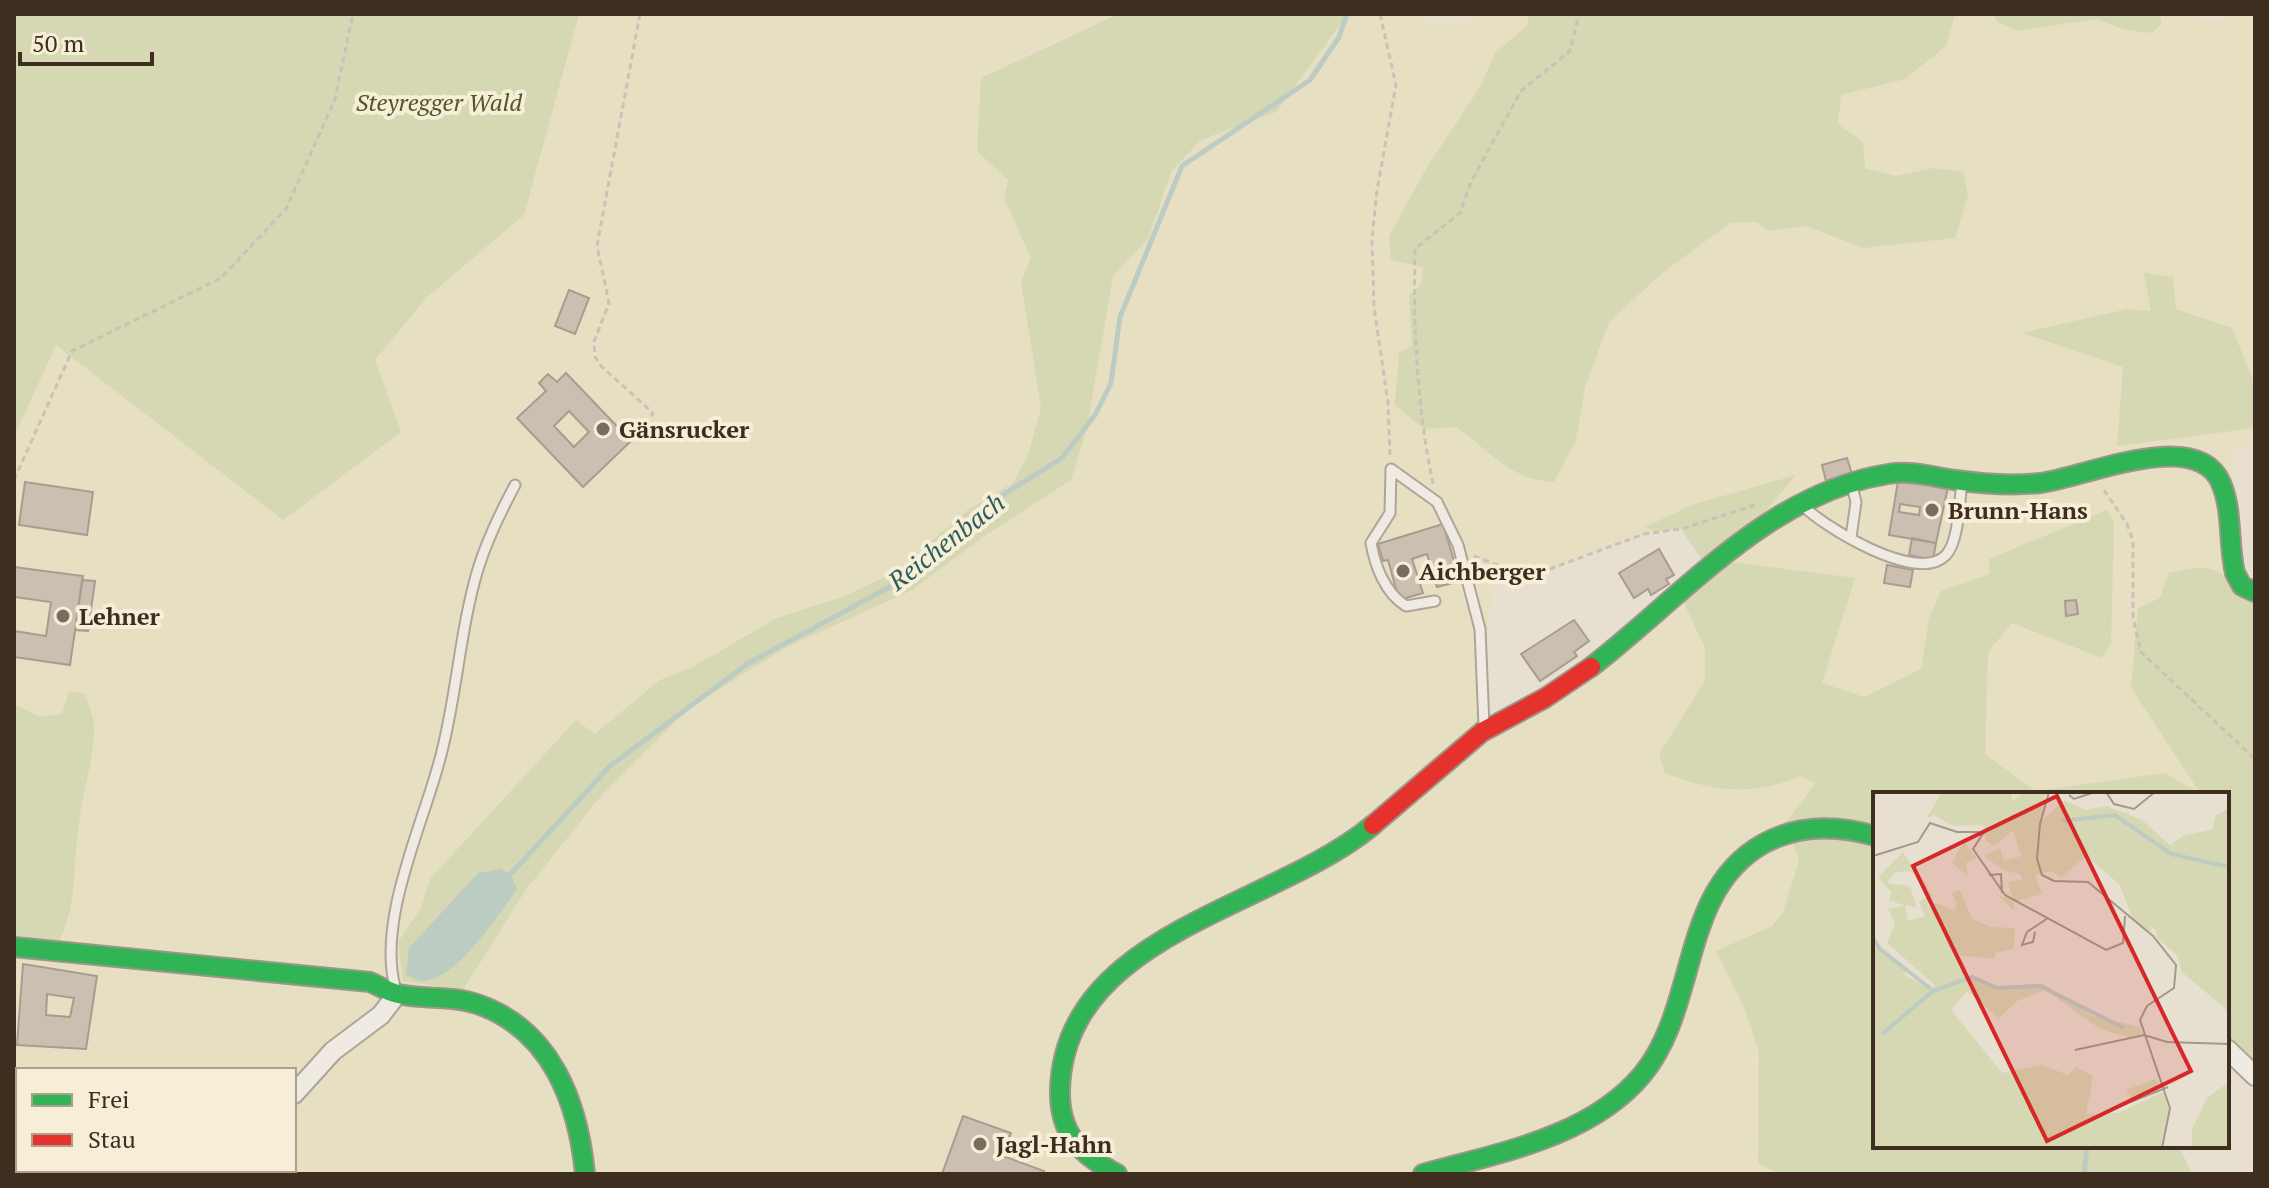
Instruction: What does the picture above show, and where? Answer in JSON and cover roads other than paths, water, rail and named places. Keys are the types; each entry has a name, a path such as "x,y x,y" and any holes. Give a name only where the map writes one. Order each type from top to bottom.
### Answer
{"street":[{"path":"1117,1174 1078,1149 1067,1132 1062,1106 1063,1056 1077,1022 1099,991 1155,942 1282,882 1347,847 1485,730 1555,693 1593,666 1699,576 1822,493 1899,473 1963,482 2012,484 2095,473 2132,461 2188,456 2213,469 2227,501 2234,575 2241,586 2255,592"},
{"path":"1423,1174 1558,1133 1594,1116 1621,1096 1660,1050 1673,1021 1699,924 1711,893 1747,853 1768,839 1792,830 1824,828 1873,836"},
{"path":"14,947 370,982 397,994 477,1004 504,1015 533,1039 566,1084 575,1108 585,1174"},
{"path":"296,1092 333,1051 381,1015 397,994"},
{"path":"2229,1051 2255,1076"}],"lane":[{"path":"1435,601 1406,606 1392,597 1373,556 1371,543 1390,513 1391,469 1437,502 1459,547 1480,629 1485,730"},
{"path":"1802,505 1832,529 1883,555 1906,561 1935,563 1948,554 1953,540 1963,482"},
{"path":"1851,483 1856,502 1851,537"},
{"path":"397,994 389,966 396,914 450,721 476,573 515,485"}],"waterway":[{"name":"Reichenbach","path":"507,878 610,766 747,664 912,575 998,498 1062,458 1095,415 1111,383 1120,317 1182,166 1310,80 1339,37 1347,14"},
{"path":"2084,1174 2087,1148"}],"place":[{"name":"Gänsrucker","path":"603,429"},
{"name":"Brunn-Hans","path":"1932,510"},
{"name":"Aichberger","path":"1403,571"},
{"name":"Lehner","path":"63,616"},
{"name":"Jagl-Hahn","path":"980,1144"}],"park label":[{"name":"Steyregger Wald","path":"439,102"}]}
